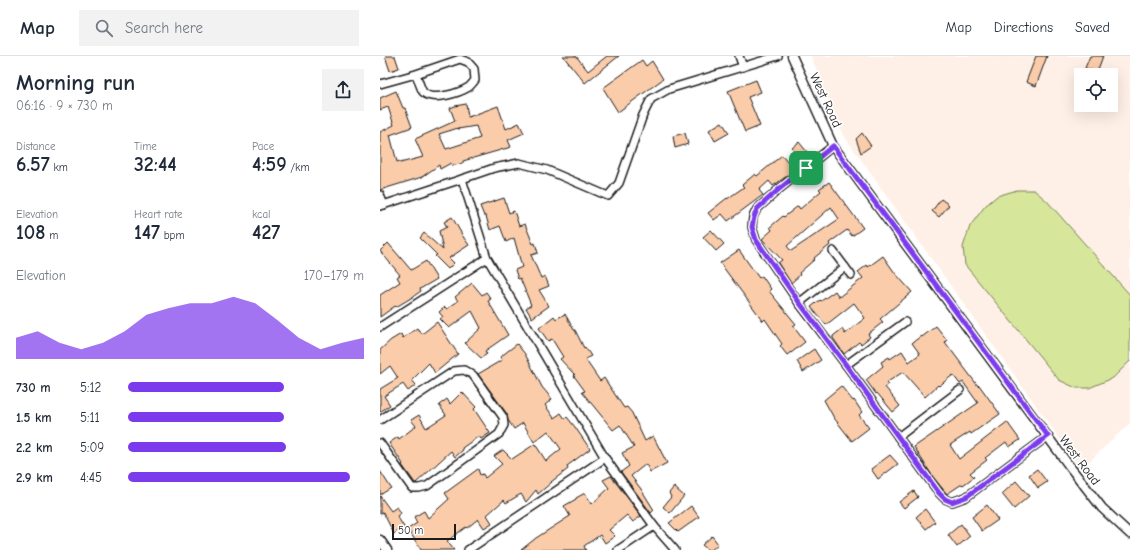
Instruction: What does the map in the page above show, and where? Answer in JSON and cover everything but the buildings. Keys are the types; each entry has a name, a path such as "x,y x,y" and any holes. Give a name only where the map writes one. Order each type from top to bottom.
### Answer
{"street":[{"path":"739,56 743,67"},
{"path":"380,195 382,205 494,168 519,163 547,170 608,196 619,183 643,115 651,99 668,89 778,56"},
{"name":"West Road","path":"792,56 833,146 1070,467 1102,508 1130,534"},
{"path":"380,84 460,60 468,62 474,69 475,80 470,86 459,92 434,98 424,92 416,74"},
{"path":"833,146 778,190 757,209 752,227 756,240 799,302 939,493 945,499 952,502 966,497 1048,436"},
{"path":"462,179 487,258 604,458 654,526 675,550"},
{"path":"833,251 851,275"},
{"path":"380,327 487,258"},
{"path":"799,302 845,267"},
{"path":"846,365 905,322"},
{"path":"380,420 454,371 464,370 473,375 503,417 504,425 499,434 427,486 419,488 412,488 380,443"},
{"path":"898,437 960,390"},
{"path":"468,550 604,458"},
{"path":"618,550 654,526"},
{"path":"380,540 387,550"}],"shaded area":[{"path":"811,56 1130,56 1130,423 1081,469 842,133"}],"green space":[{"path":"1017,190 1034,190 1047,201 1130,295 1130,361 1113,378 1089,388 1076,388 1059,380 965,265 963,247 970,226 985,206 997,196"}],"route":[{"path":"833,146 1048,436 966,497 952,502 945,499 939,493 799,302 756,240 752,227 757,209 806,168 833,146"}]}
